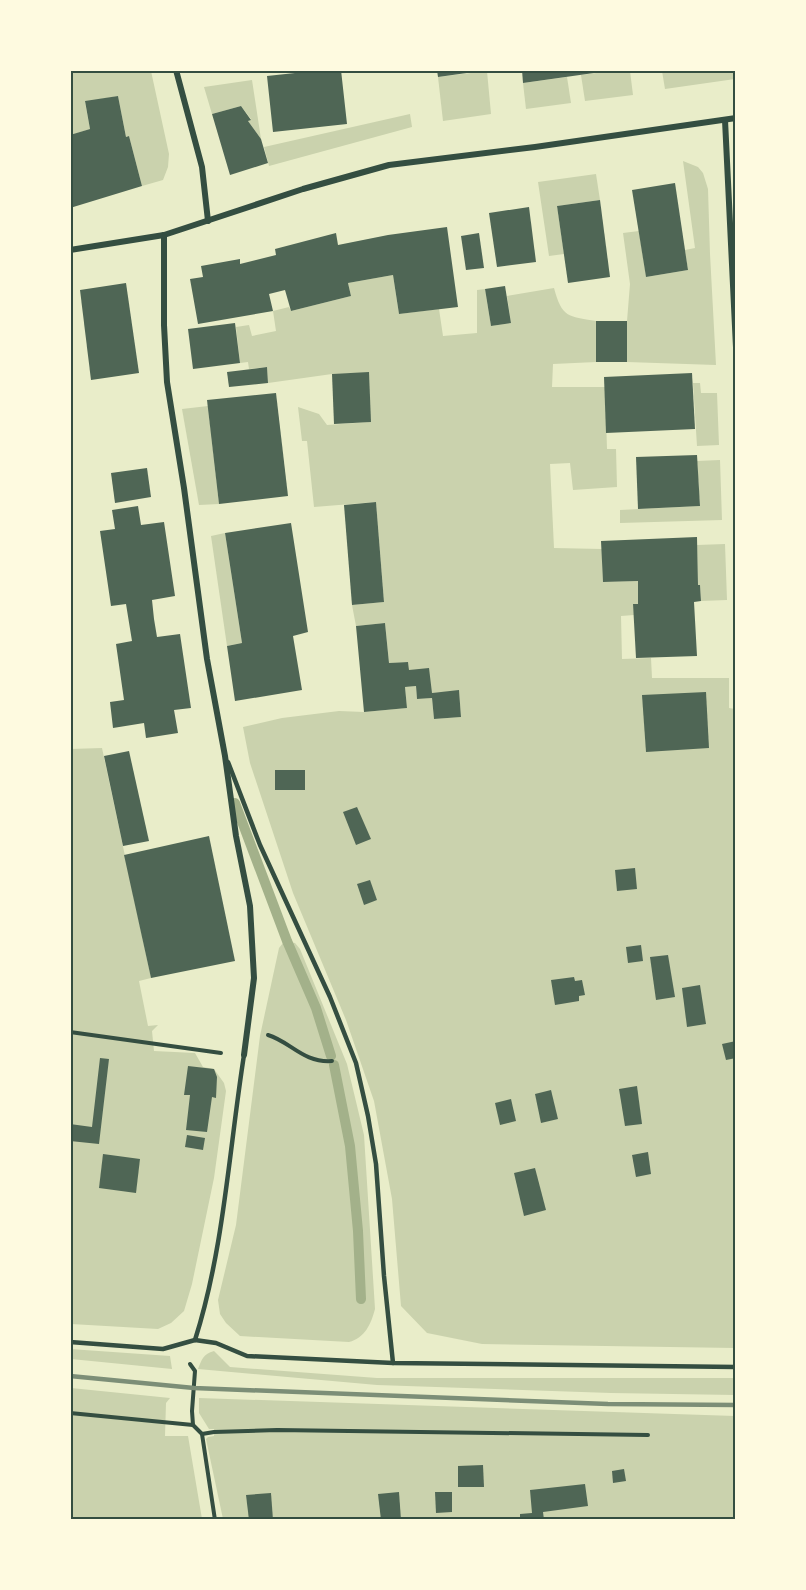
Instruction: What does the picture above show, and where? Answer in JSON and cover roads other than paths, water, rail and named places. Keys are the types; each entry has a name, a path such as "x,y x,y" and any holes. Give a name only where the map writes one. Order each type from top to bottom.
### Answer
{"street":[{"path":"176,70 202,167 208,221"},
{"path":"70,250 164,235 303,189 389,165 735,118"},
{"path":"725,120 735,347"},
{"path":"164,235 164,325 167,382 207,659 250,906 254,978 244,1055"}],"lane":[{"path":"225,756 260,845 330,997 356,1063 376,1164 393,1363"},
{"path":"195,1340 203,1315 220,1228 244,1055"},
{"path":"70,1342 163,1349 195,1340 216,1343 247,1356 393,1363 735,1367"}],"waterway":[{"path":"235,803 287,941 316,1008 331,1056"},
{"path":"334,1065 350,1146 358,1231 361,1299"}],"railway":[{"path":"70,1376 194,1388 608,1404 736,1405"}]}
